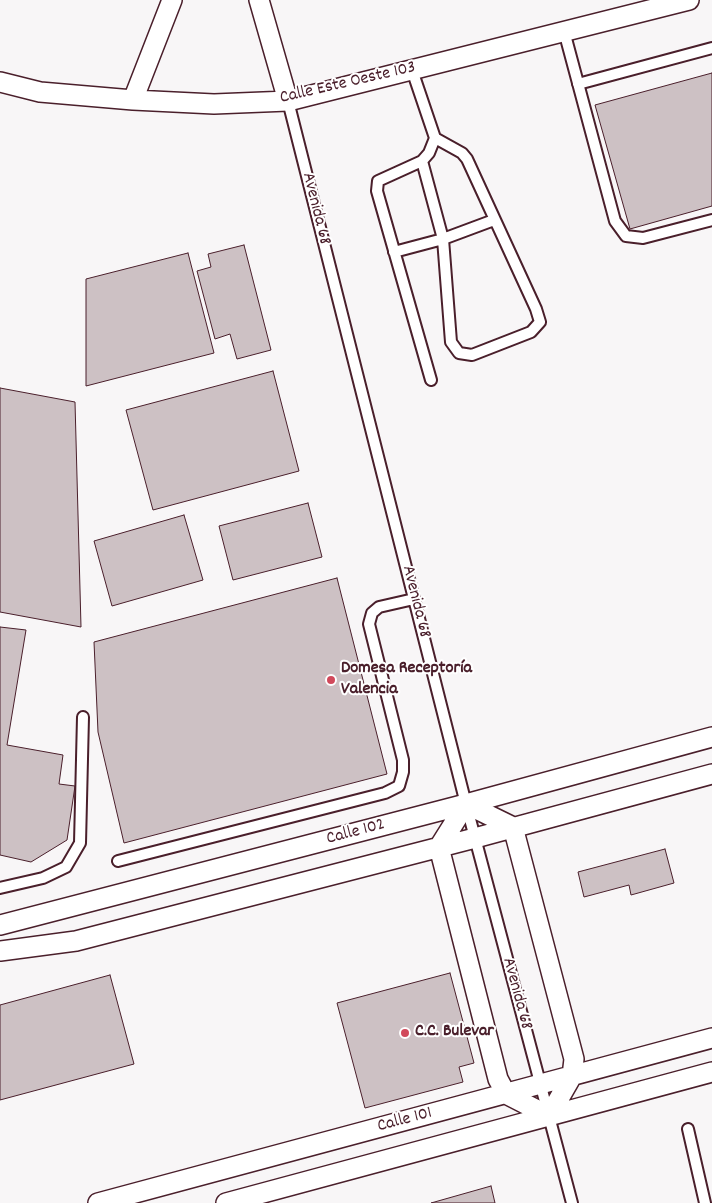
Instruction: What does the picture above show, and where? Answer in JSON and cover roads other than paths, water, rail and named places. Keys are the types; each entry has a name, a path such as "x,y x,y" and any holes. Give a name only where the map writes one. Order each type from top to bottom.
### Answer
{"street":[{"path":"133,100 172,0"},
{"name":"Avenida 68","path":"259,0 288,101"},
{"name":"Calle Este Oeste 103","path":"0,82 40,92 133,100 214,104 288,101 689,0"},
{"name":"Calle 102","path":"0,925 466,804 712,737"},
{"name":"Calle 102","path":"0,951 76,941 475,838 712,774"},
{"path":"466,804 513,827 574,1059 572,1076 549,1116 506,1094 498,1079 439,847 466,804"},
{"name":"Calle 101","path":"98,1203 123,1200 712,1038"},
{"name":"Calle 101","path":"226,1203 712,1072"}],"lane":[{"path":"564,31 616,221 626,236 643,238 712,220"},
{"path":"578,84 712,48"},
{"path":"412,70 435,138 429,153 422,161 378,181 377,191 431,380"},
{"name":"Avenida 68","path":"288,101 466,804 572,1203"},
{"path":"422,161 443,239 451,342 459,352 472,355 531,332 540,322 536,309 467,159 462,153 435,138"},
{"path":"394,252 443,239 494,220"},
{"path":"118,861 385,793 399,786 403,772 403,760 369,624 372,613 379,607 414,599"},
{"path":"0,888 44,878 66,867 80,843 83,717"},
{"path":"688,1129 704,1203"}],"place":[{"name":"Domesa Receptoría Valencia","path":"331,680"},
{"name":"C.C. Bulevar","path":"405,1033"}]}
